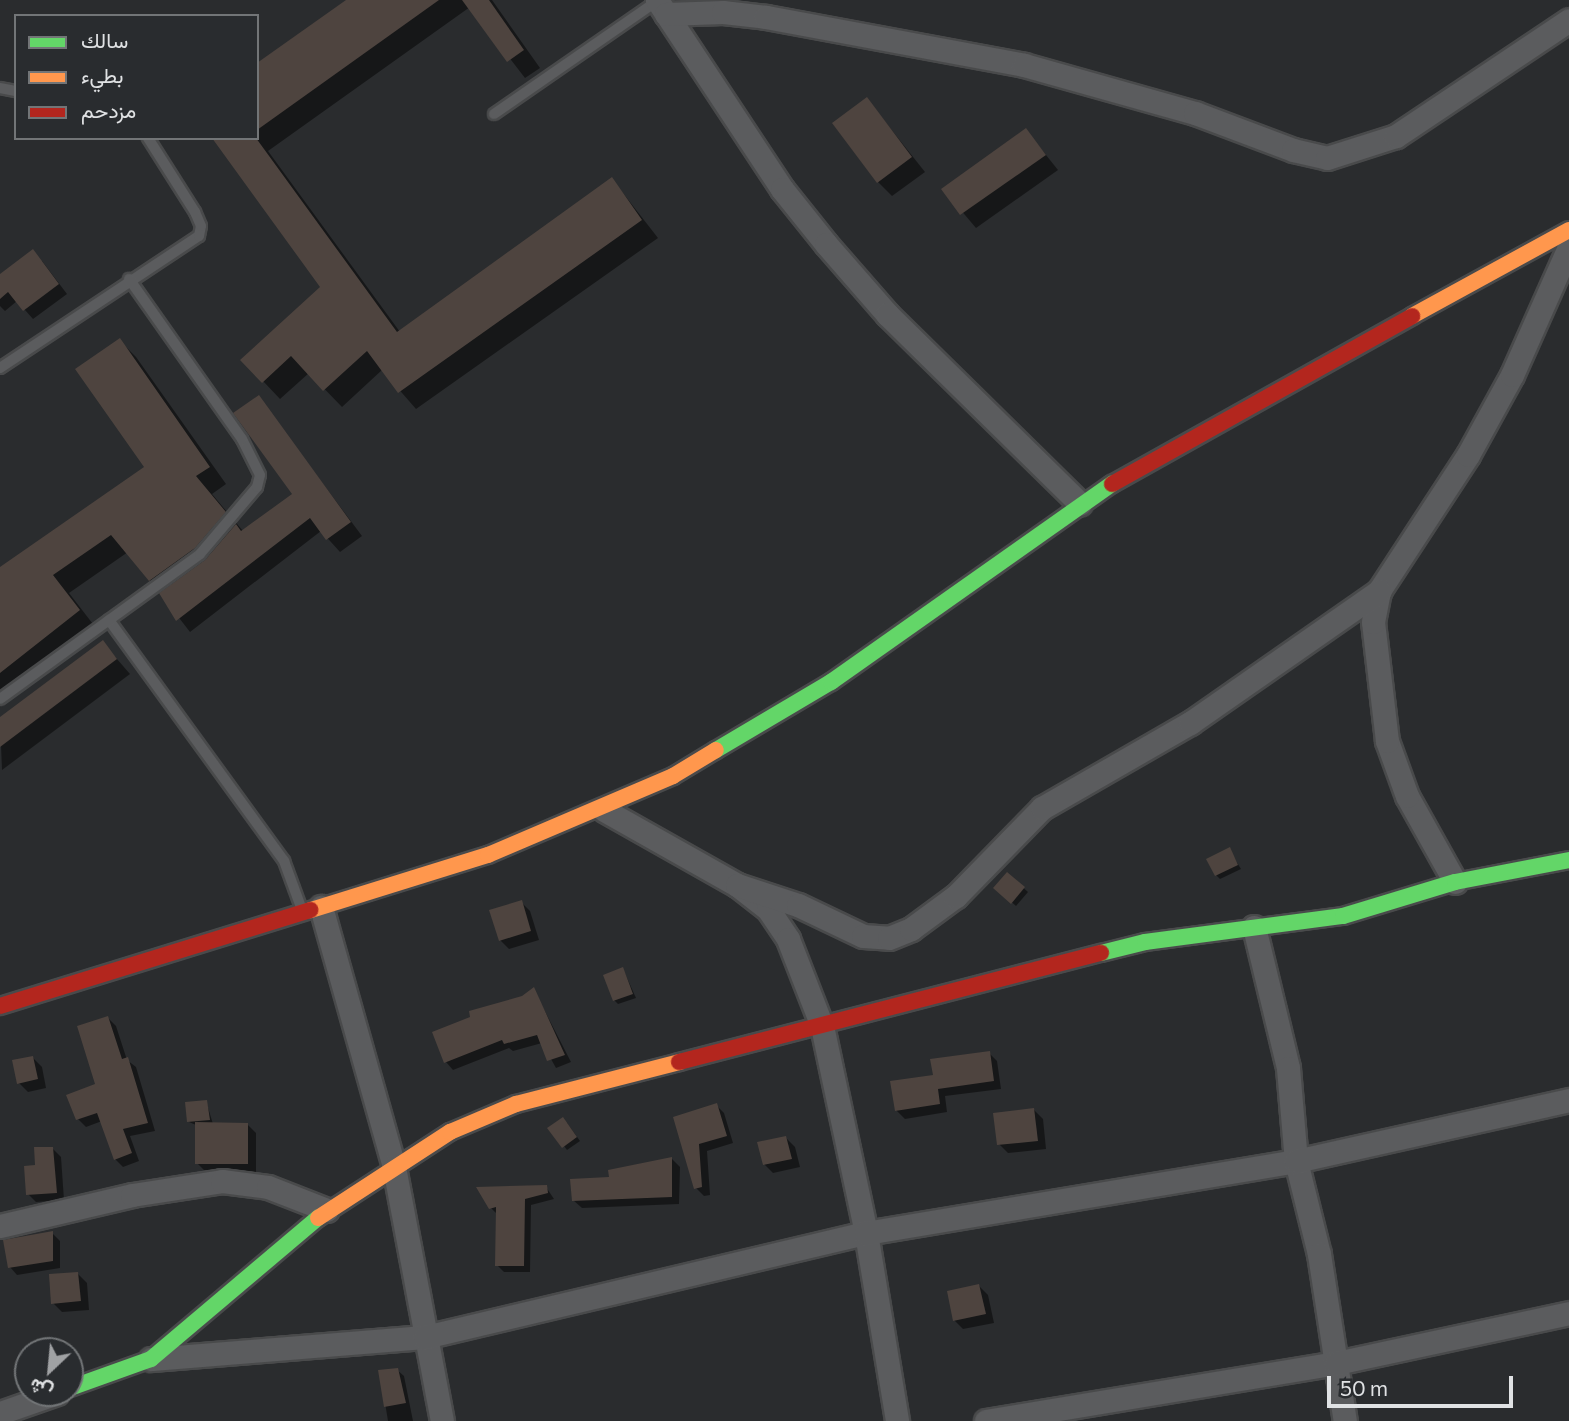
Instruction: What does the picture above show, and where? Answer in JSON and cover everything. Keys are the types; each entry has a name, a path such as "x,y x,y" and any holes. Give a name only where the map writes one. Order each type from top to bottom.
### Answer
{"main road":[{"path":"0,1006 488,856 604,810 673,776 831,682 1080,504 1277,387 1569,230"},
{"path":"84,1383 151,1359 327,1210 450,1132 516,1104 1145,942 1343,916 1455,882 1569,860"}],"street":[{"path":"660,5 766,17 1024,65 1195,113 1293,150 1327,158 1396,136 1569,20"},
{"path":"660,5 775,179 826,244 888,315 1080,504"},
{"path":"737,885 799,905 863,936 889,938 911,929 956,896 1042,808 1190,723 1379,591 1468,455 1512,375 1569,247"},
{"path":"1379,591 1373,645 1387,741 1407,796 1455,882"},
{"path":"604,810 737,885 768,909 788,939 822,1026 866,1233 897,1421"},
{"path":"312,910 394,1167 442,1421"},
{"path":"1254,927 1288,1068 1296,1161 1319,1254 1345,1421"},
{"path":"151,1359 425,1337 866,1233 1296,1161 1569,1100"},
{"path":"0,1226 132,1195 222,1181 268,1187 327,1210"},
{"path":"986,1421 1336,1363 1569,1313"},
{"path":"0,1413 17,1407"}],"lane":[{"path":"494,114 660,5"},
{"path":"0,368 130,279 194,241 201,226 149,140"},
{"path":"0,699 109,620 220,534 250,497 260,475 227,417 130,279"},
{"path":"109,620 284,861 312,910"}],"building":[{"path":"346,0 439,0 259,129 259,62"},
{"path":"462,0 489,0 524,50 507,62"},
{"path":"867,97 912,157 877,183 832,123"},
{"path":"1026,128 1046,155 960,215 941,189"},
{"path":"213,140 257,140 397,332 612,177 642,220 398,393 367,351 323,391 291,356 262,383 240,360 320,287"},
{"path":"33,249 59,284 23,311 8,292 0,299 0,274"},
{"path":"120,338 210,467 196,476 226,512 195,548 149,581 111,535 53,575 80,610 0,673 0,567 144,467 75,369"},
{"path":"259,395 351,522 326,540 310,518 176,621 159,593 205,560 236,524 241,531 292,494 233,413"},
{"path":"103,640 117,659 0,747 0,717"},
{"path":"1230,847 1238,865 1215,876 1206,859"},
{"path":"1007,872 1025,887 1011,904 993,888"},
{"path":"522,900 531,931 499,941 489,910"},
{"path":"623,967 633,994 613,1001 603,975"},
{"path":"534,987 565,1055 547,1061 537,1035 504,1044 502,1040 444,1063 432,1032 470,1017 469,1011 522,996"},
{"path":"108,1016 122,1059 128,1057 148,1123 123,1129 132,1153 114,1160 97,1113 76,1120 66,1095 95,1084 77,1026"},
{"path":"990,1051 994,1081 938,1089 940,1104 895,1111 890,1081 933,1075 930,1059"},
{"path":"33,1056 38,1079 17,1084 12,1060"},
{"path":"207,1100 210,1120 187,1122 185,1102"},
{"path":"717,1103 727,1136 699,1144 702,1187 694,1189 673,1117"},
{"path":"1034,1108 1038,1141 997,1145 993,1113"},
{"path":"563,1117 577,1137 562,1148 547,1128"},
{"path":"195,1122 248,1123 248,1164 195,1164"},
{"path":"786,1136 792,1159 763,1165 757,1142"},
{"path":"34,1147 53,1147 57,1193 26,1195 24,1166 35,1165"},
{"path":"672,1157 672,1197 572,1201 570,1179 609,1177 608,1170"},
{"path":"547,1185 548,1193 525,1199 524,1266 495,1266 496,1207 489,1209 476,1187"},
{"path":"53,1231 53,1261 8,1268 3,1240"},
{"path":"78,1272 81,1301 51,1304 49,1274"},
{"path":"979,1284 986,1314 953,1321 947,1291"},
{"path":"398,1368 406,1403 384,1407 378,1370"}],"traffic: fast":[{"path":"716,750 831,682 1112,484"},
{"path":"1101,953 1145,942 1343,916 1455,882 1569,860"},
{"path":"84,1383 151,1359 318,1218"}],"traffic: slow":[{"path":"1412,316 1569,230"},
{"path":"311,910 488,855 673,776 716,750"},
{"path":"318,1218 450,1132 516,1104 679,1062"}],"traffic: jam":[{"path":"1112,484 1412,316"},
{"path":"0,1006 311,910"},
{"path":"679,1062 1101,953"}]}
